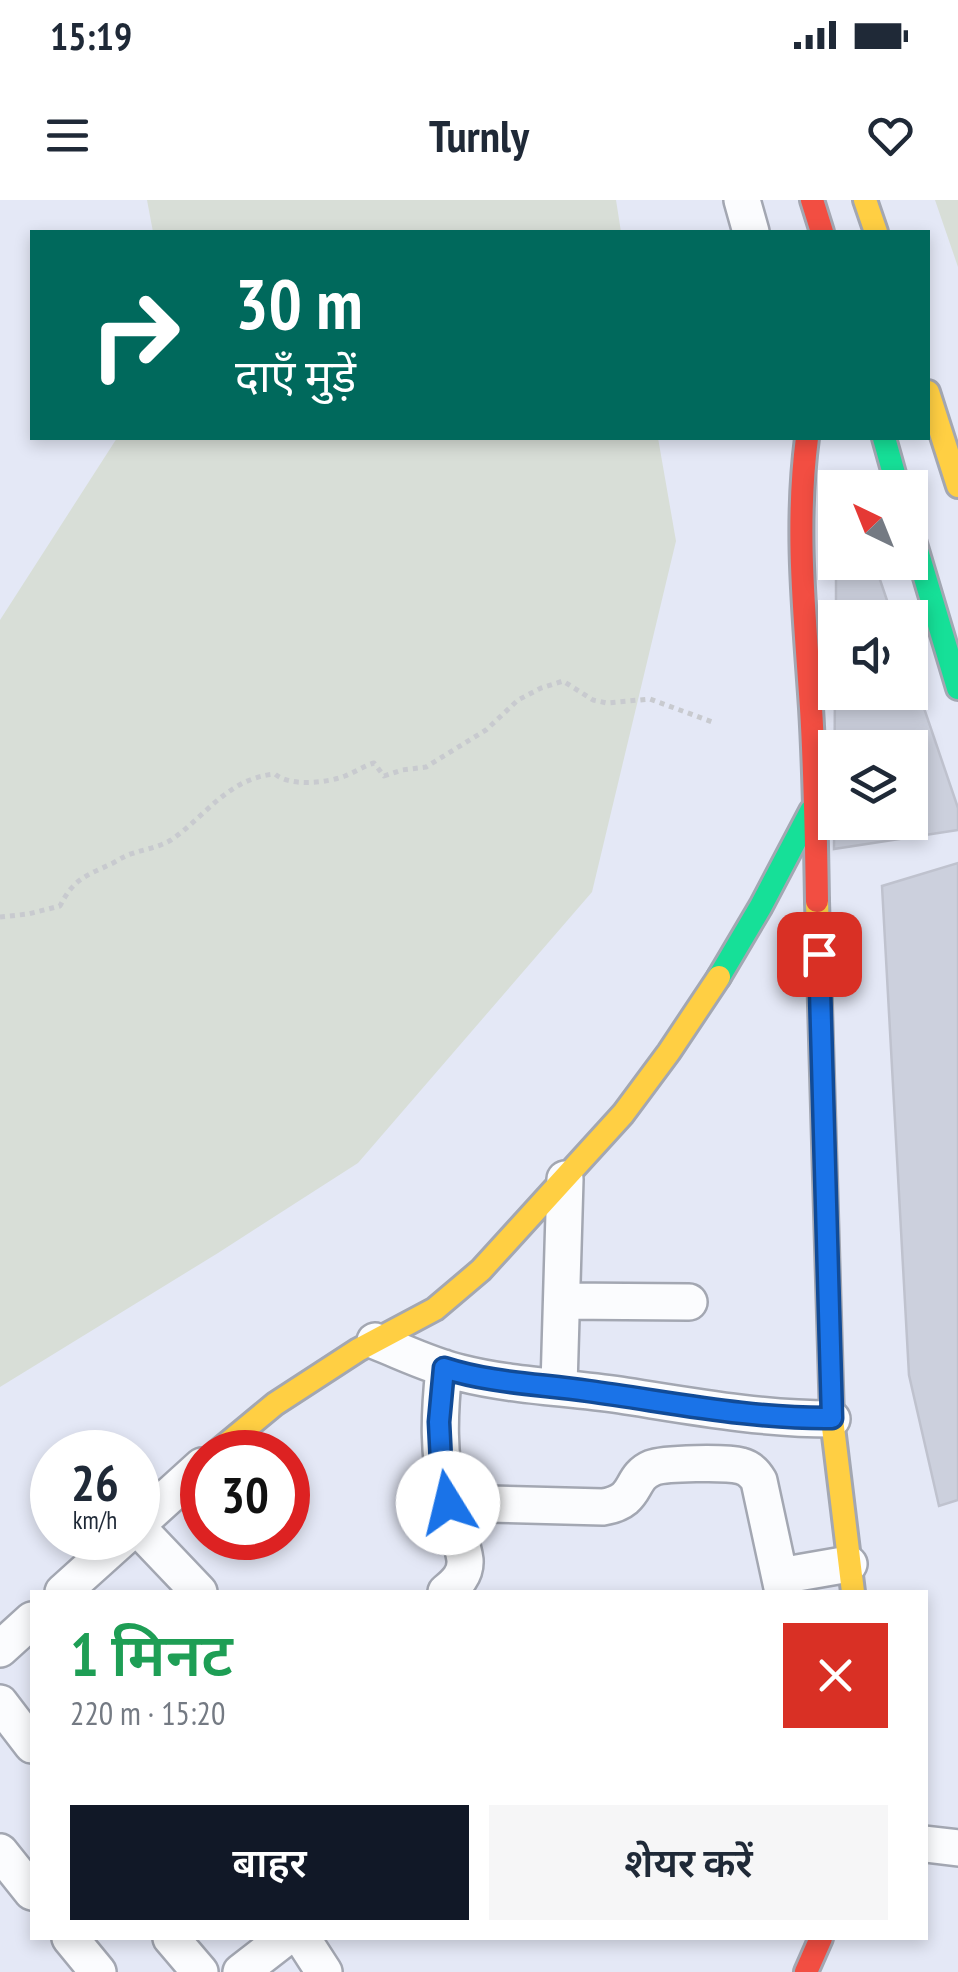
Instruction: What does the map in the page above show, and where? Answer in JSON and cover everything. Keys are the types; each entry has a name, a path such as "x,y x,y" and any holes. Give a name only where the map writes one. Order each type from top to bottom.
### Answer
{"street":[{"path":"742,200 750,230"},
{"path":"812,200 821,230"},
{"path":"865,200 875,230"},
{"path":"930,398 958,486"},
{"path":"448,1503 603,1506 625,1500 651,1468 742,1466 759,1481 781,1584 850,1578 832,1418 812,726 799,514 807,440"},
{"path":"885,440 893,470"},
{"path":"926,580 958,688"},
{"path":"244,1430 275,1404 456,1292 564,1179 623,1114 669,1052 727,964 814,805"},
{"path":"559,1386 564,1179"},
{"path":"562,1301 689,1302"},
{"path":"374,1341 444,1368 502,1381 737,1414 832,1418"},
{"path":"444,1368 439,1422 441,1462 448,1503 466,1563 462,1575 448,1590"},
{"path":"160,1505 180,1487"},
{"path":"160,1549 198,1590"},
{"path":"65,1590 99,1560"},
{"path":"0,1649 30,1622"},
{"path":"0,1703 30,1742"},
{"path":"928,1844 958,1848"},
{"path":"0,1852 30,1890"},
{"path":"72,1940 98,1972"},
{"path":"173,1940 200,1972"},
{"path":"241,1972 282,1940"},
{"path":"303,1940 324,1972"},
{"path":"806,1972 820,1940"}],"path":[{"path":"0,917 60,906 68,889 84,876 130,853 171,840 213,803 257,776 275,774 283,781 313,781 342,777 374,763 384,776 426,767 486,730 518,700 563,681 593,700 607,703 650,699 715,724"}],"shaded area":[{"path":"147,200 616,200 621,230 153,230"},
{"path":"935,200 958,200 958,267"},
{"path":"116,440 658,440 676,541 592,892 358,1163 0,1387 0,620"}],"building":[{"path":"836,580 880,580 887,600 836,600"},
{"path":"835,710 925,710 958,808 958,830 928,835 928,730 835,730"},
{"path":"834,840 893,840 834,849"},
{"path":"958,863 958,1500 939,1506 909,1375 882,886"}],"traffic: fast":[{"path":"885,440 893,470"},
{"path":"926,580 958,688"},
{"path":"719,977 811,811"}],"traffic: slow":[{"path":"865,200 875,230"},
{"path":"930,398 958,486"},
{"path":"817,901 832,1419 853,1590"},
{"path":"244,1430 275,1404 358,1350 435,1309 481,1270 623,1114 719,977"}],"traffic: jam":[{"path":"812,200 821,230"},
{"path":"807,440 801,539 817,901"},
{"path":"806,1972 820,1940"}],"route":[{"path":"448,1503 439,1422 444,1368 502,1381 737,1414 832,1418 819,954"}]}
